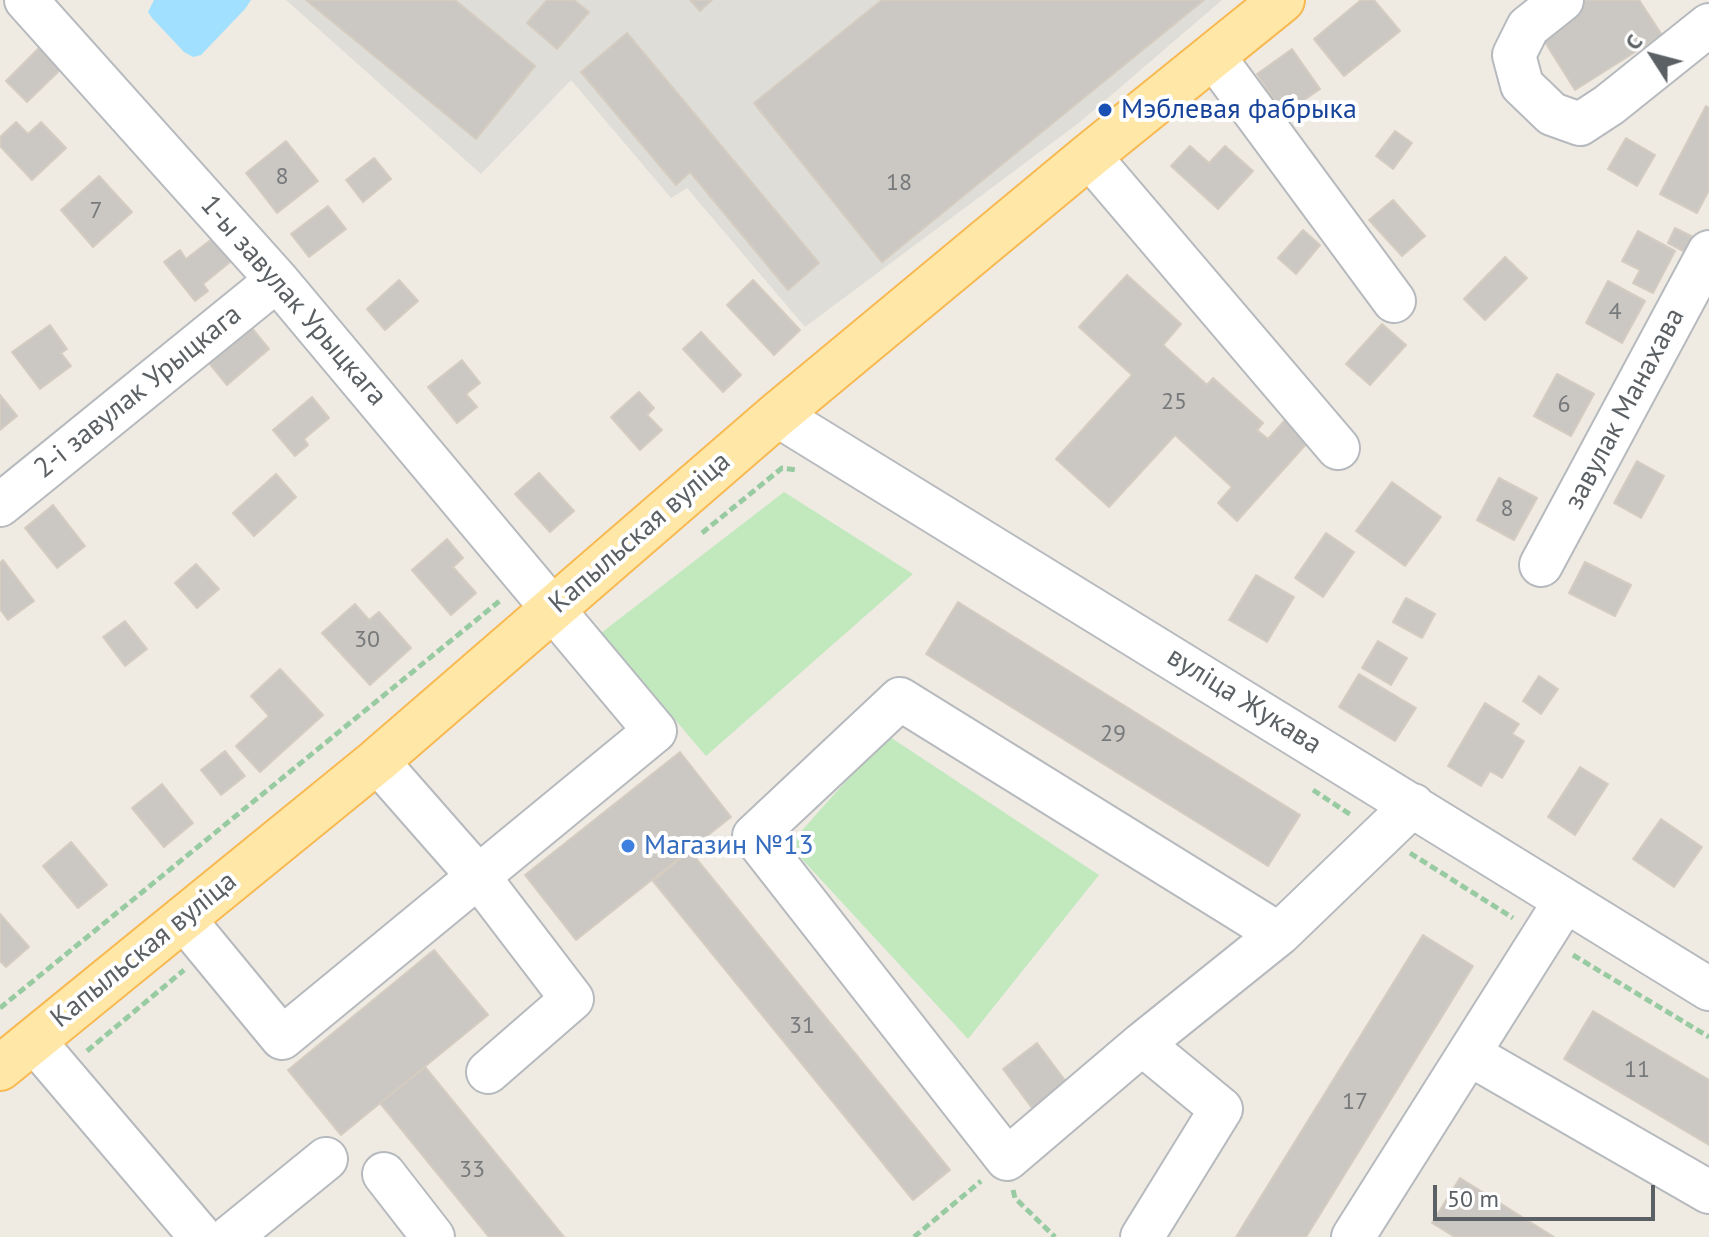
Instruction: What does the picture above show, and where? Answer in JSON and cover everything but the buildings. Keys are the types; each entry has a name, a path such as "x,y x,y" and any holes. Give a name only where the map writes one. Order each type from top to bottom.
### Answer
{"main road":[{"name":"Капыльская вуліца","path":"0,1068 377,761 541,593 777,415 1282,0"}],"street":[{"name":"1-ы завулак Урыцкага","path":"26,0 277,280 655,731 478,876"},
{"path":"1562,0 1528,27 1514,55 1522,85 1552,114 1580,124 1609,105 1709,25"},
{"path":"1214,57 1394,301"},
{"path":"1089,156 1338,448"},
{"name":"завулак Манахава","path":"1541,565 1709,252"},
{"name":"2-і завулак Урыцкага","path":"0,505 277,280"},
{"name":"вуліца Жукава","path":"777,415 1709,989"},
{"path":"1279,934 900,699 754,836 1007,1159 1142,1044 1279,934 1413,805"},
{"path":"377,761 478,876 572,999 488,1072"},
{"path":"183,918 282,1038 478,876"},
{"path":"1353,1237 1565,901"},
{"path":"34,1041 201,1237"},
{"path":"1142,1044 1221,1109 1142,1237"},
{"path":"1469,1054 1709,1192"},
{"path":"230,1237 326,1159"},
{"path":"384,1174 433,1237"}],"path":[{"path":"0,1008 541,593"},
{"path":"914,1237 1007,1159 1015,1198 1055,1237"}],"shaded area":[{"path":"286,0 1222,0 1080,122 805,327 687,188 671,198 571,80 481,174"}],"green space":[{"path":"784,492 913,574 706,756 601,633"},
{"path":"887,735 1099,875 968,1039 789,845"}],"water":[{"path":"154,0 251,0 201,55 193,57 184,52 152,18 148,12"}],"place":[{"name":"Мэблевая фабрыка","path":"1105,110"},
{"name":"Магазин №13","path":"628,846"}]}
